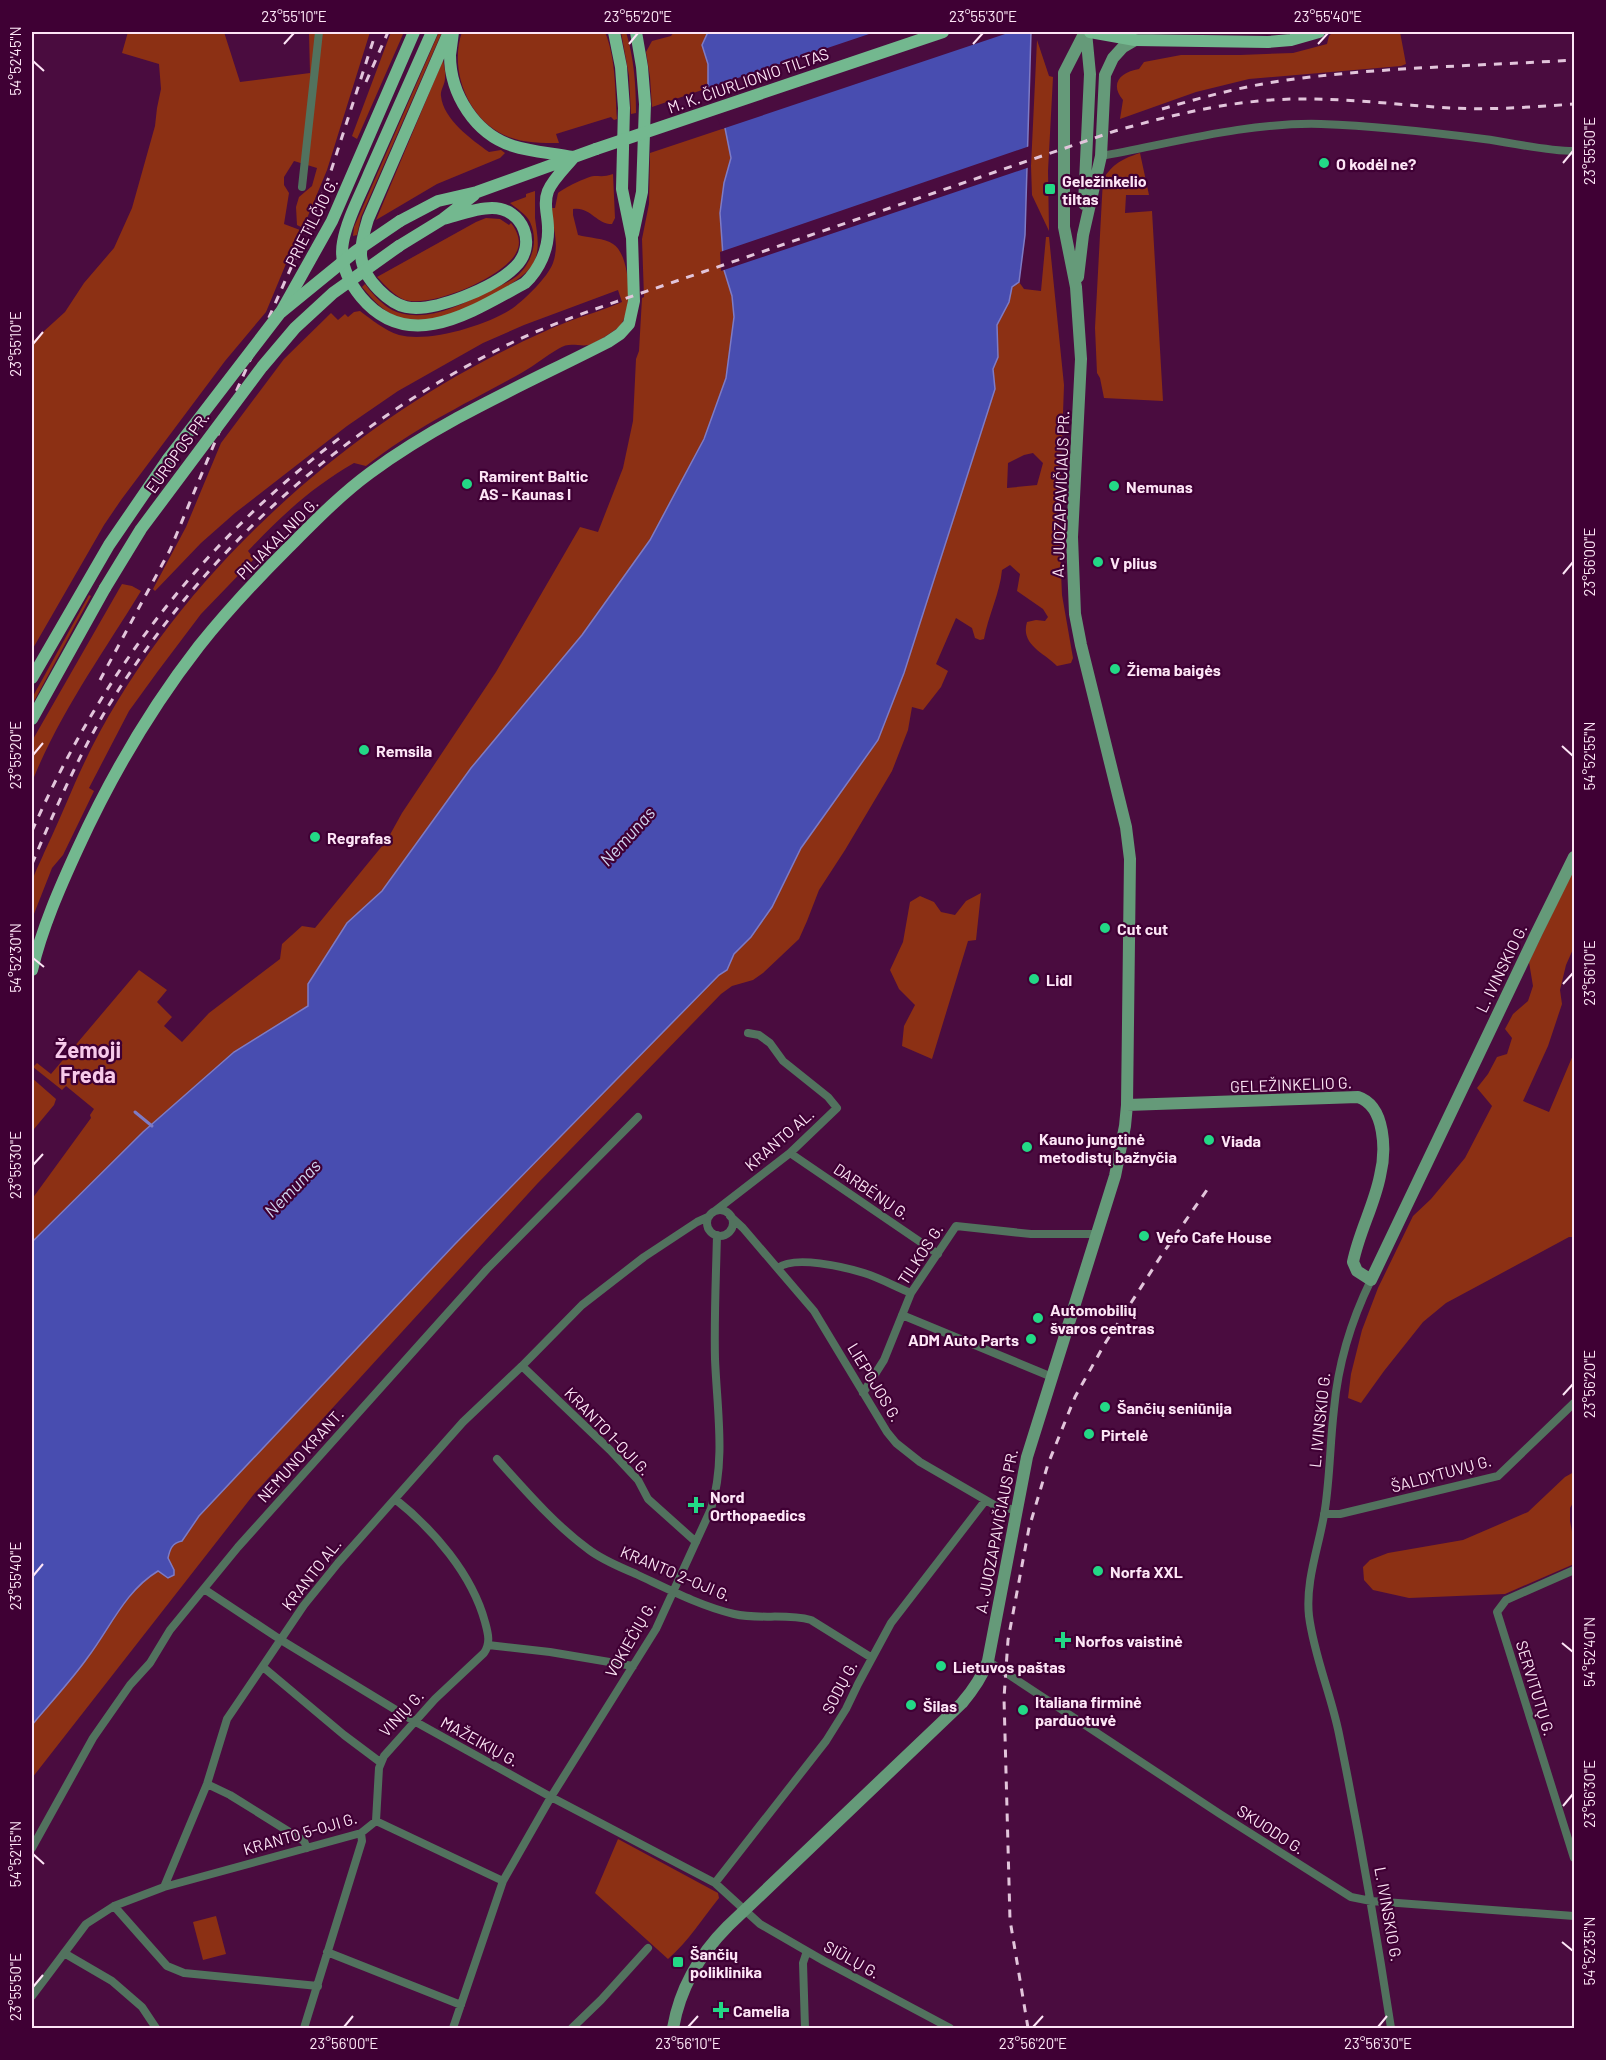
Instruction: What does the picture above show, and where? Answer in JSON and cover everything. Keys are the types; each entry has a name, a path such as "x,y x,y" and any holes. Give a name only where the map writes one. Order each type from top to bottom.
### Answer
{"main road":[{"name":"PRIETILČIO G.","path":"280,313 332,221 414,32"},
{"path":"432,32 342,243 347,276 357,292 376,312 397,324 435,325 457,318 525,283 538,269 544,251 549,230 545,204 548,192 574,157"},
{"path":"451,32 450,55 456,91 467,112 484,130 513,146 574,157"},
{"path":"443,219 484,209 506,210 518,219 527,236 522,258 501,278 434,307 405,307 393,301 379,290 369,277 359,252 368,219 451,32"},
{"path":"614,32 621,67 624,108 622,189 632,238"},
{"path":"632,238 642,192 645,104 636,32"},
{"name":"M. K. ČIURLIONIO TILTAS","path":"574,157 944,32"},
{"path":"1087,32 1135,40 1268,42 1291,40 1319,32"},
{"name":"A. JUOZAPAVIČIAUS PR.","path":"1083,235 1090,74 1087,32"},
{"name":"A. JUOZAPAVIČIAUS PR.","path":"673,2028 681,1998 696,1963 716,1938 962,1703 975,1687 988,1661 1015,1510 1027,1457 1119,1158 1127,1105 1130,859 1126,827 1080,645 1073,583 1072,537 1081,359 1076,287 1064,227 1064,73 1087,32"},
{"name":"A. JUOZAPAVIČIAUS PR.","path":"1076,287 1083,235 1101,156 1105,75 1113,58 1123,47 1135,40"},
{"path":"443,219 477,192 574,157"},
{"name":"EUROPOS PR.","path":"32,678 109,545 168,459 280,313 356,251 400,221 438,201 477,192"},
{"name":"EUROPOS PR.","path":"32,719 136,537 262,367 295,328 333,293 399,246 443,219"},
{"name":"PILIAKALNIO G.","path":"32,970 38,947 69,869 96,810 137,735 199,646 228,611 281,556 329,508 370,473 492,400 620,334 629,324 634,307 632,238"},
{"name":"L. IVINSKIO G.","path":"1371,1280 1536,932 1575,857"},
{"name":"GELEŽINKELIO G.","path":"1127,1105 1358,1097 1371,1104 1380,1122 1382,1167 1353,1262 1357,1271 1371,1280"}],"street":[{"path":"302,187 320,32"},
{"path":"1101,156 1226,132 1319,124 1362,126 1487,140 1528,148 1575,151"},
{"name":"KRANTO AL.","path":"717,1235 710,1232 710,1218 730,1199 790,1154 837,1108 828,1097 783,1061 770,1043 759,1035 748,1033"},
{"name":"NEMUNO KRANT.","path":"32,1848 93,1738 130,1685 150,1663 170,1630 204,1588 449,1311 559,1195 638,1117"},
{"name":"DARBĖNŲ G.","path":"790,1154 938,1254"},
{"path":"717,1235 725,1234 731,1228 730,1199"},
{"name":"KRANTO AL.","path":"164,1887 207,1784 227,1719 310,1596 463,1422 582,1305 644,1257 697,1222 710,1218 719,1210 729,1214"},
{"name":"LIEPOJOS G.","path":"729,1214 814,1311 887,1432 907,1453 985,1501 1015,1510"},
{"name":"TILKOS G.","path":"863,1394 884,1360 911,1293 957,1226 1031,1234 1097,1234"},
{"path":"731,1228 743,1228"},
{"name":"VOKIEČIŲ G.","path":"453,2028 502,1881 551,1797 656,1629 715,1499 720,1447 715,1357 717,1235"},
{"path":"778,1268 798,1261 845,1269 865,1273 911,1293"},
{"name":"L. IVINSKIO G.","path":"1371,1280 1353,1318 1341,1362 1333,1411 1331,1465 1310,1582 1309,1617 1338,1730 1371,1901 1391,2028"},
{"path":"902,1315 1052,1377"},
{"name":"KRANTO 1-OJI G.","path":"522,1366 610,1450 638,1480 648,1499 696,1542"},
{"name":"ŠALDYTUVŲ G.","path":"1324,1514 1340,1514 1498,1476 1575,1403"},
{"name":"KRANTO 2-OJI G.","path":"497,1459 545,1511 587,1549 603,1558 673,1592 719,1610 752,1617 801,1617 811,1620 872,1658"},
{"path":"395,1499 427,1529 455,1562 477,1598 488,1633 488,1645 550,1652 633,1666"},
{"name":"SODŲ G.","path":"715,1883 826,1741 906,1602 985,1501"},
{"name":"SERVITUTŲ G.","path":"1575,1570 1506,1600 1497,1612 1575,1858"},
{"name":"MAŽEIKIŲ G.","path":"204,1588 281,1640 414,1721 551,1797 715,1883 733,1897 744,1911"},
{"name":"VINIŲ G.","path":"376,1821 380,1762 389,1748 484,1653 488,1645"},
{"name":"SKUODO G.","path":"988,1661 1344,1893 1360,1900 1575,1916"},
{"path":"263,1667 380,1762"},
{"path":"207,1784 304,1841 307,1848"},
{"name":"KRANTO 5-OJI G.","path":"164,1887 361,1833 376,1821 502,1881"},
{"path":"304,2028 362,1841 361,1833"},
{"path":"32,1996 86,1924 114,1906 164,1887"},
{"path":"114,1906 167,1966 175,1970 318,1986"},
{"name":"SIŪLŲ G.","path":"744,1911 760,1924 807,1951 950,2028"},
{"path":"572,2028 648,1948"},
{"path":"805,2028 803,1963 807,1951"},
{"path":"327,1952 461,2005"},
{"path":"64,1953 112,1981 142,2007 156,2028"}],"shaded area":[{"path":"128,32 224,32 240,82 310,73 309,32 370,32 327,170 303,228 297,225 296,207 299,197 312,186 317,168 294,161 284,177 284,185 289,193 284,224 300,230 266,312 225,361 121,500 104,525 32,650 32,342 65,312 84,283 114,248 132,208 155,126 161,89 159,64 122,53"},
{"path":"391,32 404,32 357,139 352,136"},
{"path":"439,32 442,32 361,217 357,235 353,236 354,227"},
{"path":"462,32 605,32 613,64 617,119 614,120 611,117 556,134 559,143 524,141 504,135 480,117 464,91 458,61"},
{"path":"621,32 626,32 634,72 636,113 631,114 629,76"},
{"path":"674,32 708,32 702,45 708,64 708,88 652,107 646,52 652,41 671,36"},
{"path":"1333,32 1400,32 1406,64 1249,79 1196,92 1120,119 1123,100 1117,88 1119,79 1139,69 1144,62 1181,55 1293,53 1327,44"},
{"path":"1037,40 1049,76 1053,77 1048,171 1049,231 1032,195 1031,166"},
{"path":"443,60 445,76 441,96 447,113 459,128 489,152 501,150 505,153 500,158 437,184 376,220"},
{"path":"725,128 731,158 724,183 720,213 724,270 732,296 734,317 726,378 704,439 650,540 582,635 382,891 347,923 308,984 308,1006 234,1052 143,1132 32,1242 32,1199 91,1118 90,1115 94,1109 66,1086 62,1090 33,1067 37,1063 51,1074 139,970 167,990 157,1002 172,1017 164,1026 182,1042 209,1013 280,959 282,944 302,926 315,928 387,840 402,813 496,672 580,527 598,532 623,468 633,421 636,359 639,351 642,298 644,297 642,239 649,204 650,153"},
{"path":"1140,153 1149,195 1126,195 1125,213 1152,211 1163,401 1104,398 1097,373 1095,328 1103,179 1119,162"},
{"path":"613,174 615,218 612,224 584,210 573,209 573,215 578,235 610,242 619,250 624,259 628,296 627,308 620,326 589,345 562,347 523,372 423,427 366,466 354,463 311,492 260,538 248,551 254,559 201,614 129,711 89,788 94,791 63,855 52,868 32,919 31,887 34,876 75,783 108,717 148,655 194,595 245,539 300,487 359,440 421,398 525,340 622,302 618,290 524,325 483,343 398,391 347,426 235,513 201,543 155,591 153,589 186,527 221,443 284,359 331,313 338,320 345,314 348,317 360,311 399,335 426,337 458,331 489,321 513,308 541,281 553,263 556,242 552,208 555,208 558,193 586,178"},
{"path":"535,191 538,241 533,264 516,280 490,296 438,318 410,320 384,310 362,287 365,284 390,309 400,313 422,315 444,311 510,281 527,265 533,251 534,237 528,219 510,203"},
{"path":"486,218 500,219 509,225 511,223 517,234 519,245 509,262 483,281 449,295 417,301 401,298 377,277 476,222"},
{"path":"1046,237 1049,237 1064,385 1059,527 1062,595 1073,658 1071,663 1057,666 1030,643 1026,630 1027,622 1045,621 1048,617 1043,609 1017,591 1020,574 1010,565 1002,570 984,639 975,638 972,628 956,618 936,664 948,671 941,687 923,710 912,707 908,730 892,771 819,890 799,939 763,973 753,980 732,986 721,994 537,1184 254,1494 32,1778 32,1725 88,1657 126,1600 146,1579 158,1571 173,1572 168,1558 170,1549 188,1533 199,1516 455,1244 719,975 727,970 734,954 751,937 772,907 801,848 878,740 904,673 995,389 993,369 998,357 997,325 1009,302 1012,286 1019,282 1024,289 1041,291","holes":["1033,453 1043,463 1037,485 1007,488 1008,463"]},
{"path":"122,584 141,591 68,708 32,782 32,741"},
{"path":"89,595 91,596 32,705 32,698"},
{"path":"1574,868 1574,947 1566,965 1560,990 1562,1004 1548,1046 1523,1101 1549,1112 1574,1056 1574,1237 1569,1237 1446,1303 1423,1322 1361,1403 1348,1398 1351,1374 1362,1330 1378,1288 1413,1216 1431,1199 1465,1158 1492,1106 1477,1088 1497,1057 1507,1054 1512,1038 1505,1029 1513,1014 1528,1001 1533,986 1529,962"},
{"path":"981,893 976,940 968,941 932,1059 902,1046 904,1026 915,1005 899,989 890,970 903,942 910,902 920,896 934,902 941,912 955,915 966,901"},
{"path":"32,1078 56,1099 54,1105 34,1129 32,1127"},
{"path":"1574,1472 1574,1501 1570,1508 1570,1521 1574,1542 1574,1564 1505,1594 1409,1598 1373,1590 1364,1580 1363,1567 1370,1560 1388,1553 1463,1540 1528,1512 1565,1477"},
{"path":"618,1839 718,1893 719,1898 688,1938 668,1959 595,1893"},
{"path":"216,1916 226,1954 203,1960 193,1922"}],"water":[{"path":"708,32 1031,32 1025,235 1019,282 1012,287 1009,302 997,325 998,357 993,369 995,389 904,673 878,740 801,848 772,907 751,937 734,954 727,970 719,975 455,1244 199,1516 182,1541 176,1543 171,1549 168,1558 174,1575 168,1578 158,1571 136,1589 68,1683 32,1725 32,1242 143,1132 234,1052 308,1006 308,984 347,923 382,891 471,768 582,635 650,540 704,439 726,378 734,317 732,296 724,270 720,213 724,183 731,158 725,128 708,88 708,64 702,45"}],"pier":[{"path":"875,32 1011,32 722,129 705,89"},
{"name":"Geležinkelio tiltas","path":"1030,146 1030,167 721,271 720,252"}],"waterway":[{"path":"135,1112 152,1126"}],"railway":[{"path":"100,680 170,550 232,401 305,236 329,177 376,32"},
{"path":"366,82 388,32"},
{"path":"1162,109 1255,85 1287,80 1395,70 1574,60"},
{"path":"32,864 77,763 109,705 147,648 188,595 233,545 332,455 386,416 443,380 503,347 546,327 621,300 1115,131 1182,114 1249,102 1295,99 1466,109 1574,104"},
{"path":"32,831 90,717 124,664 161,614 244,520 341,437"},
{"path":"1028,2028 1010,1920 1004,1698 1008,1640 1029,1528 1048,1464 1075,1397 1104,1345 1209,1187"}],"place":[{"name":"O kodėl ne?","path":"1324,163"},
{"name":"Geležinkelio tiltas","path":"1050,189"},
{"name":"Ramirent Baltic AS - Kaunas I","path":"467,484"},
{"name":"Nemunas","path":"1114,486"},
{"name":"V plius","path":"1098,562"},
{"name":"Žiema baigės","path":"1115,669"},
{"name":"Remsila","path":"364,750"},
{"name":"Regrafas","path":"315,837"},
{"name":"Cut cut","path":"1105,928"},
{"name":"Lidl","path":"1034,979"},
{"name":"Viada","path":"1209,1140"},
{"name":"Kauno jungtinė metodistų bažnyčia","path":"1027,1147"},
{"name":"Vero Cafe House","path":"1144,1236"},
{"name":"Automobilių švaros centras","path":"1038,1318"},
{"name":"ADM Auto Parts","path":"1031,1339"},
{"name":"Šančių seniūnija","path":"1105,1407"},
{"name":"Pirtelė","path":"1089,1434"},
{"name":"Nord Orthopaedics","path":"696,1505"},
{"name":"Norfa XXL","path":"1098,1571"},
{"name":"Norfos vaistinė","path":"1063,1640"},
{"name":"Lietuvos paštas","path":"941,1666"},
{"name":"Šilas","path":"911,1705"},
{"name":"Italiana firminė parduotuvė","path":"1023,1710"},
{"name":"Šančių poliklinika","path":"678,1962"},
{"name":"Camelia","path":"721,2010"}],"district":[{"name":"Žemoji Freda","path":"88,1062"}]}
